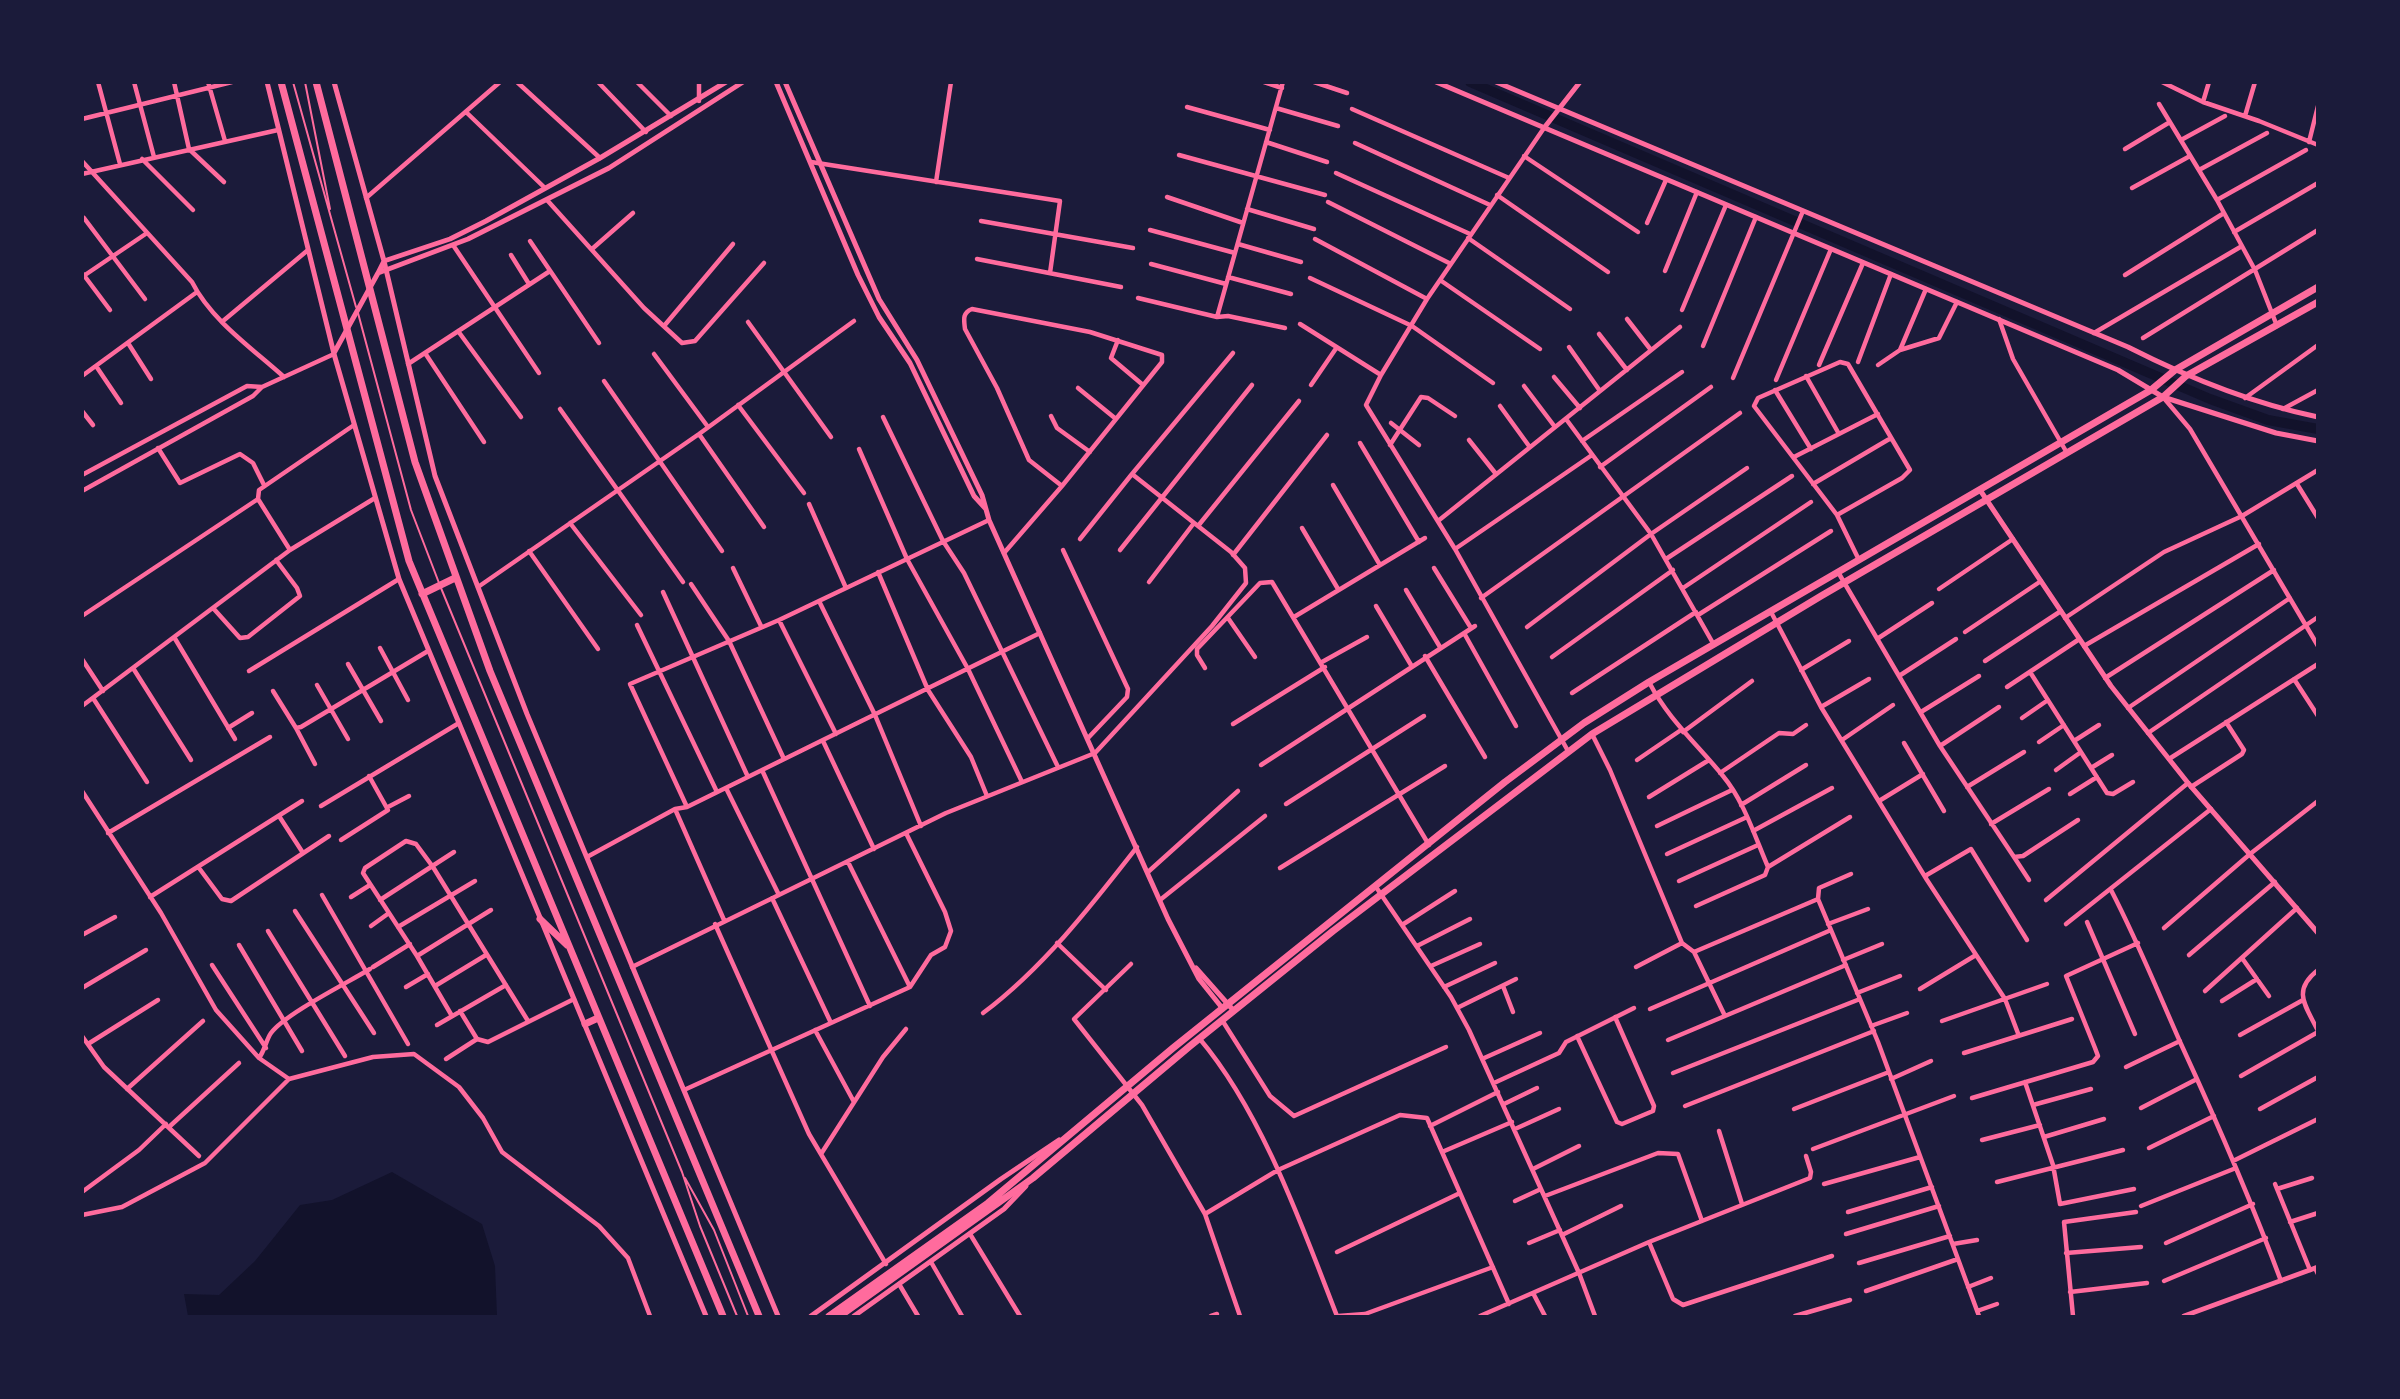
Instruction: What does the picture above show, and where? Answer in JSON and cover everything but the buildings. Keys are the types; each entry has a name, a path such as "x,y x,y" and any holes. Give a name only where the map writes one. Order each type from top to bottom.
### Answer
{"main road":[{"path":"282,82 409,561 723,1317"},
{"path":"316,82 415,462 454,578 494,682 759,1317"},
{"path":"829,1317 921,1252 1026,1173 1069,1133 1126,1086 1562,739 1649,682 2151,390 2175,370 2318,286"},
{"path":"840,1317 1033,1178 1199,1038 1381,894 1592,734 1655,694 2163,397 2186,376 2318,302"},
{"path":"422,594 454,578"},
{"path":"540,919 569,946"},
{"path":"585,1024 598,1018"}],"street":[{"path":"98,82 120,164"},
{"path":"134,82 153,157"},
{"path":"174,82 189,149 224,182"},
{"path":"82,119 177,96 208,85 232,82"},
{"path":"267,82 334,354 399,579 706,1317"},
{"path":"334,82 384,261 435,476 587,857 778,1317"},
{"path":"366,198 500,82"},
{"path":"517,82 600,158"},
{"path":"598,82 646,132"},
{"path":"636,82 671,117"},
{"path":"699,82 699,101"},
{"path":"82,491 253,396 262,387 334,354 384,261 450,239 646,132 699,101 726,82"},
{"path":"378,273 453,245 547,200 626,158 743,82"},
{"path":"776,82 858,274 883,323 898,342 921,384 974,496 986,510"},
{"path":"785,82 879,299 922,370 1160,900 1199,979 1225,1006 1270,1096 1294,1116 1446,1047"},
{"path":"936,182 951,82"},
{"path":"1217,317 1282,85 1264,82"},
{"path":"1314,82 1347,93"},
{"path":"1436,82 2118,370 2163,397 2276,433 2318,441"},
{"path":"1496,82 2094,333 2186,376 2282,410 2318,417"},
{"path":"1568,751 1455,549 1366,405 1381,375 1450,264 1544,128 1580,82"},
{"path":"2162,82 2203,102 2318,145"},
{"path":"2203,102 2210,82"},
{"path":"2245,116 2255,82"},
{"path":"208,85 225,141"},
{"path":"2159,104 2217,200 2255,270 2277,327"},
{"path":"2309,142 2318,106"},
{"path":"1187,107 1270,130"},
{"path":"1276,108 1338,126"},
{"path":"1352,109 1509,178"},
{"path":"466,112 545,188"},
{"path":"2181,140 2225,116"},
{"path":"2125,149 2170,122"},
{"path":"82,174 91,170 278,130"},
{"path":"2199,170 2267,133"},
{"path":"1266,142 1327,162"},
{"path":"1355,143 1490,205"},
{"path":"2217,200 2306,150"},
{"path":"1179,155 1324,195"},
{"path":"1524,156 1638,232"},
{"path":"2132,188 2190,156"},
{"path":"142,159 193,210"},
{"path":"82,161 192,282 197,292 223,321 284,377"},
{"path":"811,162 1060,201 1050,273"},
{"path":"1336,173 1469,236 1570,309"},
{"path":"1647,223 1666,180"},
{"path":"2234,232 2318,183"},
{"path":"1665,271 1697,192"},
{"path":"1497,195 1608,272"},
{"path":"1167,197 1243,223"},
{"path":"547,200 682,343 695,341 764,263"},
{"path":"1328,202 1450,264"},
{"path":"1682,310 1726,205"},
{"path":"1247,209 1314,229"},
{"path":"1733,378 1803,212"},
{"path":"592,249 633,213"},
{"path":"2125,275 2224,213"},
{"path":"84,218 145,299"},
{"path":"1703,346 1756,218"},
{"path":"981,221 1133,248"},
{"path":"1150,230 1235,253"},
{"path":"2143,338 2318,230"},
{"path":"110,310 83,275 147,232"},
{"path":"1315,238 1427,299"},
{"path":"530,241 599,343"},
{"path":"664,326 733,244"},
{"path":"1238,244 1301,262"},
{"path":"453,245 539,373"},
{"path":"2094,333 2242,246"},
{"path":"1776,381 1831,249"},
{"path":"223,321 308,250"},
{"path":"511,255 529,284"},
{"path":"977,259 1121,287"},
{"path":"1819,365 1863,262"},
{"path":"1151,264 1226,285"},
{"path":"408,364 550,271"},
{"path":"1858,362 1891,274"},
{"path":"1228,277 1291,294"},
{"path":"1310,278 1412,326 1493,382"},
{"path":"1440,280 1540,349"},
{"path":"1900,350 1926,289"},
{"path":"82,376 197,292"},
{"path":"1138,298 1217,317 1228,316 1285,328"},
{"path":"1878,365 1900,350 1938,338 1957,302"},
{"path":"1004,553 1062,486 1143,386 1162,362 1162,355 1090,332 972,309 967,311 963,318 965,329 997,388 1029,460 1062,486"},
{"path":"1627,319 1651,350"},
{"path":"1999,320 2013,359 2067,453"},
{"path":"478,587 699,434 854,321"},
{"path":"748,322 831,437"},
{"path":"1300,324 1381,375"},
{"path":"1438,521 1680,327"},
{"path":"458,331 521,417"},
{"path":"1599,334 1627,370"},
{"path":"898,342 904,338"},
{"path":"1118,340 1111,358 1143,386"},
{"path":"128,343 151,379"},
{"path":"2245,398 2318,345"},
{"path":"1569,346 1600,391"},
{"path":"1311,385 1337,348"},
{"path":"425,352 484,442"},
{"path":"1080,539 1233,353"},
{"path":"654,354 708,427"},
{"path":"1837,515 1909,473 1910,466 1846,363 1840,362 1758,398 1754,406 1837,515 1859,560"},
{"path":"96,366 121,403"},
{"path":"1582,441 1682,372"},
{"path":"1806,376 1839,434"},
{"path":"1554,377 1580,408"},
{"path":"604,381 722,551"},
{"path":"82,475 247,386 262,387"},
{"path":"1120,550 1252,386"},
{"path":"1524,386 1555,427"},
{"path":"1600,467 1711,387"},
{"path":"1078,388 1116,419"},
{"path":"1775,390 1811,449"},
{"path":"2282,410 2318,390"},
{"path":"1390,445 1422,397 1428,398 1455,416"},
{"path":"2163,397 2190,429 2318,646"},
{"path":"1149,582 1299,401"},
{"path":"738,405 804,493"},
{"path":"1500,406 1529,446"},
{"path":"560,409 616,491 683,582"},
{"path":"82,411 93,425"},
{"path":"1481,598 1740,413"},
{"path":"1794,457 1878,414"},
{"path":"883,417 944,541 964,573 1058,767"},
{"path":"1052,417 1057,428 1089,452"},
{"path":"1566,419 1651,534 1714,645"},
{"path":"1391,423 1419,445"},
{"path":"290,550 258,499 259,490 354,425"},
{"path":"699,434 764,528"},
{"path":"1233,555 1327,435"},
{"path":"1813,484 1891,438"},
{"path":"1469,440 1496,474"},
{"path":"1360,444 1419,542"},
{"path":"158,448 180,483 240,454 253,464 264,485"},
{"path":"859,449 907,559 968,669 1022,782"},
{"path":"1455,549 1592,455"},
{"path":"1527,627 1651,534 1747,468"},
{"path":"2066,618 2164,552 2242,516 2318,471"},
{"path":"633,967 715,924 812,880 921,825 1095,753 1198,644 1246,583 1245,568 1233,555 1132,474"},
{"path":"1666,559 1792,476"},
{"path":"2297,484 2318,518"},
{"path":"1333,485 1380,565"},
{"path":"1980,490 2105,678 2190,785 2318,933"},
{"path":"82,706 290,550 375,498"},
{"path":"82,616 258,499"},
{"path":"1683,588 1810,502"},
{"path":"810,504 846,588"},
{"path":"687,807 630,684 779,620 989,520"},
{"path":"570,523 641,615"},
{"path":"1302,528 1338,588"},
{"path":"1572,693 1831,531"},
{"path":"1294,617 1338,588 1425,538"},
{"path":"1939,589 2013,539"},
{"path":"2084,646 2259,544"},
{"path":"1063,550 1128,689 1127,697 1088,738"},
{"path":"529,551 598,649"},
{"path":"213,608 240,638 248,638 300,596 297,588 276,560"},
{"path":"733,568 761,626"},
{"path":"1261,765 1411,665 1473,627 1434,568"},
{"path":"1552,657 1673,570"},
{"path":"2105,678 2274,570"},
{"path":"878,572 928,690 971,757 987,796"},
{"path":"1838,572 1940,746 2029,880"},
{"path":"249,671 399,579"},
{"path":"1205,668 1196,652 1198,644 1228,618 1265,580 1272,582 1325,667 1428,845"},
{"path":"1965,632 2041,581"},
{"path":"691,584 729,641 784,759"},
{"path":"1406,590 1440,647"},
{"path":"663,592 748,777"},
{"path":"2128,708 2290,598"},
{"path":"819,601 874,716 921,825"},
{"path":"1877,639 1932,603"},
{"path":"1376,606 1411,665"},
{"path":"1985,661 2061,610"},
{"path":"1772,612 1821,707 1925,876 2005,999 2019,1036"},
{"path":"2148,733 2318,617"},
{"path":"1228,618 1255,657"},
{"path":"779,620 836,734"},
{"path":"638,625 717,792"},
{"path":"587,857 675,809 687,807 1040,633"},
{"path":"1464,633 1516,726"},
{"path":"174,637 234,740"},
{"path":"1322,662 1367,637"},
{"path":"1899,676 1956,639"},
{"path":"2007,687 2078,640"},
{"path":"1801,670 1849,641"},
{"path":"380,648 408,700"},
{"path":"296,728 332,710 428,651"},
{"path":"1425,656 1485,757"},
{"path":"82,659 103,691"},
{"path":"348,664 381,721"},
{"path":"2169,759 2318,664"},
{"path":"1233,724 1325,667"},
{"path":"133,668 191,760"},
{"path":"2030,672 2109,795 2133,782"},
{"path":"1920,712 1979,676"},
{"path":"1821,707 1869,679"},
{"path":"2294,679 2318,716"},
{"path":"1637,760 1752,681"},
{"path":"1649,682 1682,731 1720,772 1732,790 1747,817 1768,867"},
{"path":"317,685 348,739"},
{"path":"273,691 315,764"},
{"path":"93,698 147,782"},
{"path":"2022,718 2048,700"},
{"path":"1842,740 1893,705"},
{"path":"1940,746 1999,707"},
{"path":"228,728 252,713"},
{"path":"1286,804 1424,716"},
{"path":"2046,900 2190,785 2242,753 2244,750 2226,722"},
{"path":"321,806 459,723"},
{"path":"1720,772 1779,734 1793,735 1806,725"},
{"path":"2039,742 2064,725"},
{"path":"2074,741 2099,725"},
{"path":"1592,734 1610,770 1682,943 1694,952 1725,1016"},
{"path":"108,833 270,738"},
{"path":"823,741 874,849"},
{"path":"1904,743 1944,811"},
{"path":"1967,787 2024,752"},
{"path":"2056,770 2081,752"},
{"path":"2091,768 2112,755"},
{"path":"1648,797 1709,760"},
{"path":"1741,805 1806,765"},
{"path":"1280,868 1445,766"},
{"path":"762,770 870,1005"},
{"path":"1879,801 1923,774"},
{"path":"369,776 388,807"},
{"path":"2070,794 2097,777"},
{"path":"726,788 779,895"},
{"path":"1753,831 1832,788"},
{"path":"1991,824 2049,789"},
{"path":"1656,826 1732,790"},
{"path":"82,791 150,897 216,1010 259,1058 289,1079"},
{"path":"1148,872 1238,791"},
{"path":"341,840 386,812 388,807 409,796"},
{"path":"150,897 302,801"},
{"path":"2164,928 2250,854 2318,801"},
{"path":"675,809 724,920"},
{"path":"2066,924 2211,809"},
{"path":"279,816 303,853"},
{"path":"1160,900 1265,816"},
{"path":"1667,854 1747,817"},
{"path":"1696,906 1765,875 1768,867 1850,817"},
{"path":"2014,857 2023,856 2078,820"},
{"path":"684,1090 910,987 931,955 945,947 951,931 945,912 906,833"},
{"path":"199,868 222,899 228,901 329,836"},
{"path":"452,1016 410,944 363,871 406,841 416,844 433,867 528,1022"},
{"path":"1679,881 1758,845"},
{"path":"983,1013 1000,1000 1057,944 1137,847"},
{"path":"1925,876 1964,851 1974,850 2027,940"},
{"path":"380,900 454,852"},
{"path":"848,862 910,987"},
{"path":"1851,874 1819,888 1818,899 1873,1029 1979,1317"},
{"path":"398,927 475,881"},
{"path":"2189,955 2275,882"},
{"path":"351,897 370,885"},
{"path":"1376,886 1457,1008 1533,1168 1579,1273 1595,1317"},
{"path":"2111,890 2138,943 2253,1204 2281,1281"},
{"path":"1402,925 1455,891"},
{"path":"322,895 370,969 408,1044"},
{"path":"772,898 831,1023"},
{"path":"1694,952 1818,899"},
{"path":"2205,991 2297,908"},
{"path":"1828,924 1868,909"},
{"path":"417,956 491,910"},
{"path":"295,912 341,986 374,1033"},
{"path":"371,926 389,913"},
{"path":"82,935 115,916"},
{"path":"1417,946 1470,919"},
{"path":"2087,922 2135,1034"},
{"path":"715,924 821,1154 886,1264"},
{"path":"1650,1009 1831,930"},
{"path":"268,931 345,1056"},
{"path":"1635,968 1682,943"},
{"path":"1972,1098 2093,1062 2098,1056 2066,975 2138,943"},
{"path":"259,1058 266,1048 269,1035 285,1020 410,944"},
{"path":"1057,944 1107,990"},
{"path":"1431,966 1480,944"},
{"path":"1668,1040 1882,944"},
{"path":"239,945 302,1051"},
{"path":"82,988 146,950"},
{"path":"1920,989 1976,954"},
{"path":"435,986 486,955"},
{"path":"2242,958 2269,996"},
{"path":"1444,987 1495,963"},
{"path":"1131,964 1107,990 1074,1019 1142,1105 1205,1214 1240,1317"},
{"path":"212,965 266,1048"},
{"path":"2241,1076 2318,1031 2303,1000 2304,983 2318,970"},
{"path":"406,987 428,974"},
{"path":"1857,993 1900,976"},
{"path":"2222,1001 2257,978"},
{"path":"1457,1008 1516,979"},
{"path":"1942,1021 2047,984"},
{"path":"437,1025 506,985"},
{"path":"1503,986 1514,1012"},
{"path":"460,1011 477,1038 488,1042 574,999"},
{"path":"1673,1073 1860,999"},
{"path":"88,1044 158,1000"},
{"path":"2240,1035 2303,1000"},
{"path":"1494,1083 1559,1053 1566,1042 1634,1008"},
{"path":"1685,1106 1907,1013"},
{"path":"1577,1036 1617,1122 1622,1124 1653,1111 1654,1106 1615,1017"},
{"path":"1964,1053 2072,1019"},
{"path":"127,1089 203,1022"},
{"path":"821,1154 854,1102 906,1029"},
{"path":"815,1030 854,1102"},
{"path":"1482,1059 1540,1033"},
{"path":"82,1036 104,1067 199,1156"},
{"path":"446,1059 477,1038"},
{"path":"1199,1038 1220,1063 1278,1170 1337,1317 1365,1314 1493,1267"},
{"path":"2126,1067 2180,1041"},
{"path":"82,1215 122,1207 205,1163 289,1079 374,1056 414,1054 459,1087 483,1118 502,1152 599,1226 628,1258 650,1317"},
{"path":"1891,1079 1931,1061"},
{"path":"82,1192 139,1150 239,1063"},
{"path":"1794,1109 1889,1072"},
{"path":"2259,1109 2318,1077"},
{"path":"2140,1108 2198,1079"},
{"path":"2025,1082 2053,1165 2060,1204 2134,1189"},
{"path":"1504,1104 1538,1088"},
{"path":"2032,1105 2091,1089"},
{"path":"1430,1126 1498,1092"},
{"path":"1813,1149 1954,1096"},
{"path":"1515,1129 1559,1109"},
{"path":"1205,1214 1278,1170 1400,1115 1427,1118 1509,1304"},
{"path":"2149,1148 2214,1116"},
{"path":"2044,1137 2104,1119"},
{"path":"2233,1161 2318,1119"},
{"path":"1442,1152 1512,1122"},
{"path":"1982,1140 2040,1125"},
{"path":"1719,1131 1742,1204"},
{"path":"811,1317 1000,1179 1069,1133"},
{"path":"1533,1168 1579,1146"},
{"path":"1996,1182 2053,1165 2123,1150"},
{"path":"1545,1196 1658,1154 1678,1154 1702,1221"},
{"path":"1480,1317 1489,1315 1649,1242 1810,1178 1812,1172 1806,1156"},
{"path":"1824,1184 1920,1157"},
{"path":"2142,1206 2236,1168"},
{"path":"854,1317 1004,1209 1033,1178"},
{"path":"2184,1317 2315,1270 2290,1222 2276,1186 2312,1178"},
{"path":"1848,1212 1932,1187"},
{"path":"1515,1201 1541,1189"},
{"path":"1337,1252 1460,1193"},
{"path":"2166,1243 2253,1204"},
{"path":"1529,1243 1621,1206"},
{"path":"1846,1234 1939,1206"},
{"path":"2073,1317 2063,1224 2066,1220 2136,1212"},
{"path":"2290,1222 2318,1213"},
{"path":"970,1234 1020,1317"},
{"path":"1859,1263 1950,1236"},
{"path":"2164,1281 2265,1238"},
{"path":"1953,1244 1977,1240"},
{"path":"1649,1242 1673,1299 1683,1305 1832,1256"},
{"path":"2066,1253 2141,1247"},
{"path":"1866,1291 1958,1259"},
{"path":"931,1262 962,1317"},
{"path":"1968,1287 1991,1278"},
{"path":"2070,1292 2147,1283"},
{"path":"899,1284 918,1317"},
{"path":"1533,1293 1545,1317"},
{"path":"1795,1317 1850,1300"},
{"path":"1977,1311 1996,1304"},
{"path":"1211,1317 1217,1314"}],"lane":[{"path":"293,82 411,510 682,1172 700,1226 736,1317"},
{"path":"305,82 319,142 332,220"},
{"path":"682,1172 714,1230 748,1317"}],"shaded area":[{"path":"392,1172 482,1224 495,1266 497,1316 188,1316 184,1294 219,1295 255,1261 300,1205 332,1200"}],"waterway":[{"path":"1470,82 2210,399 2268,420 2318,429"}]}
